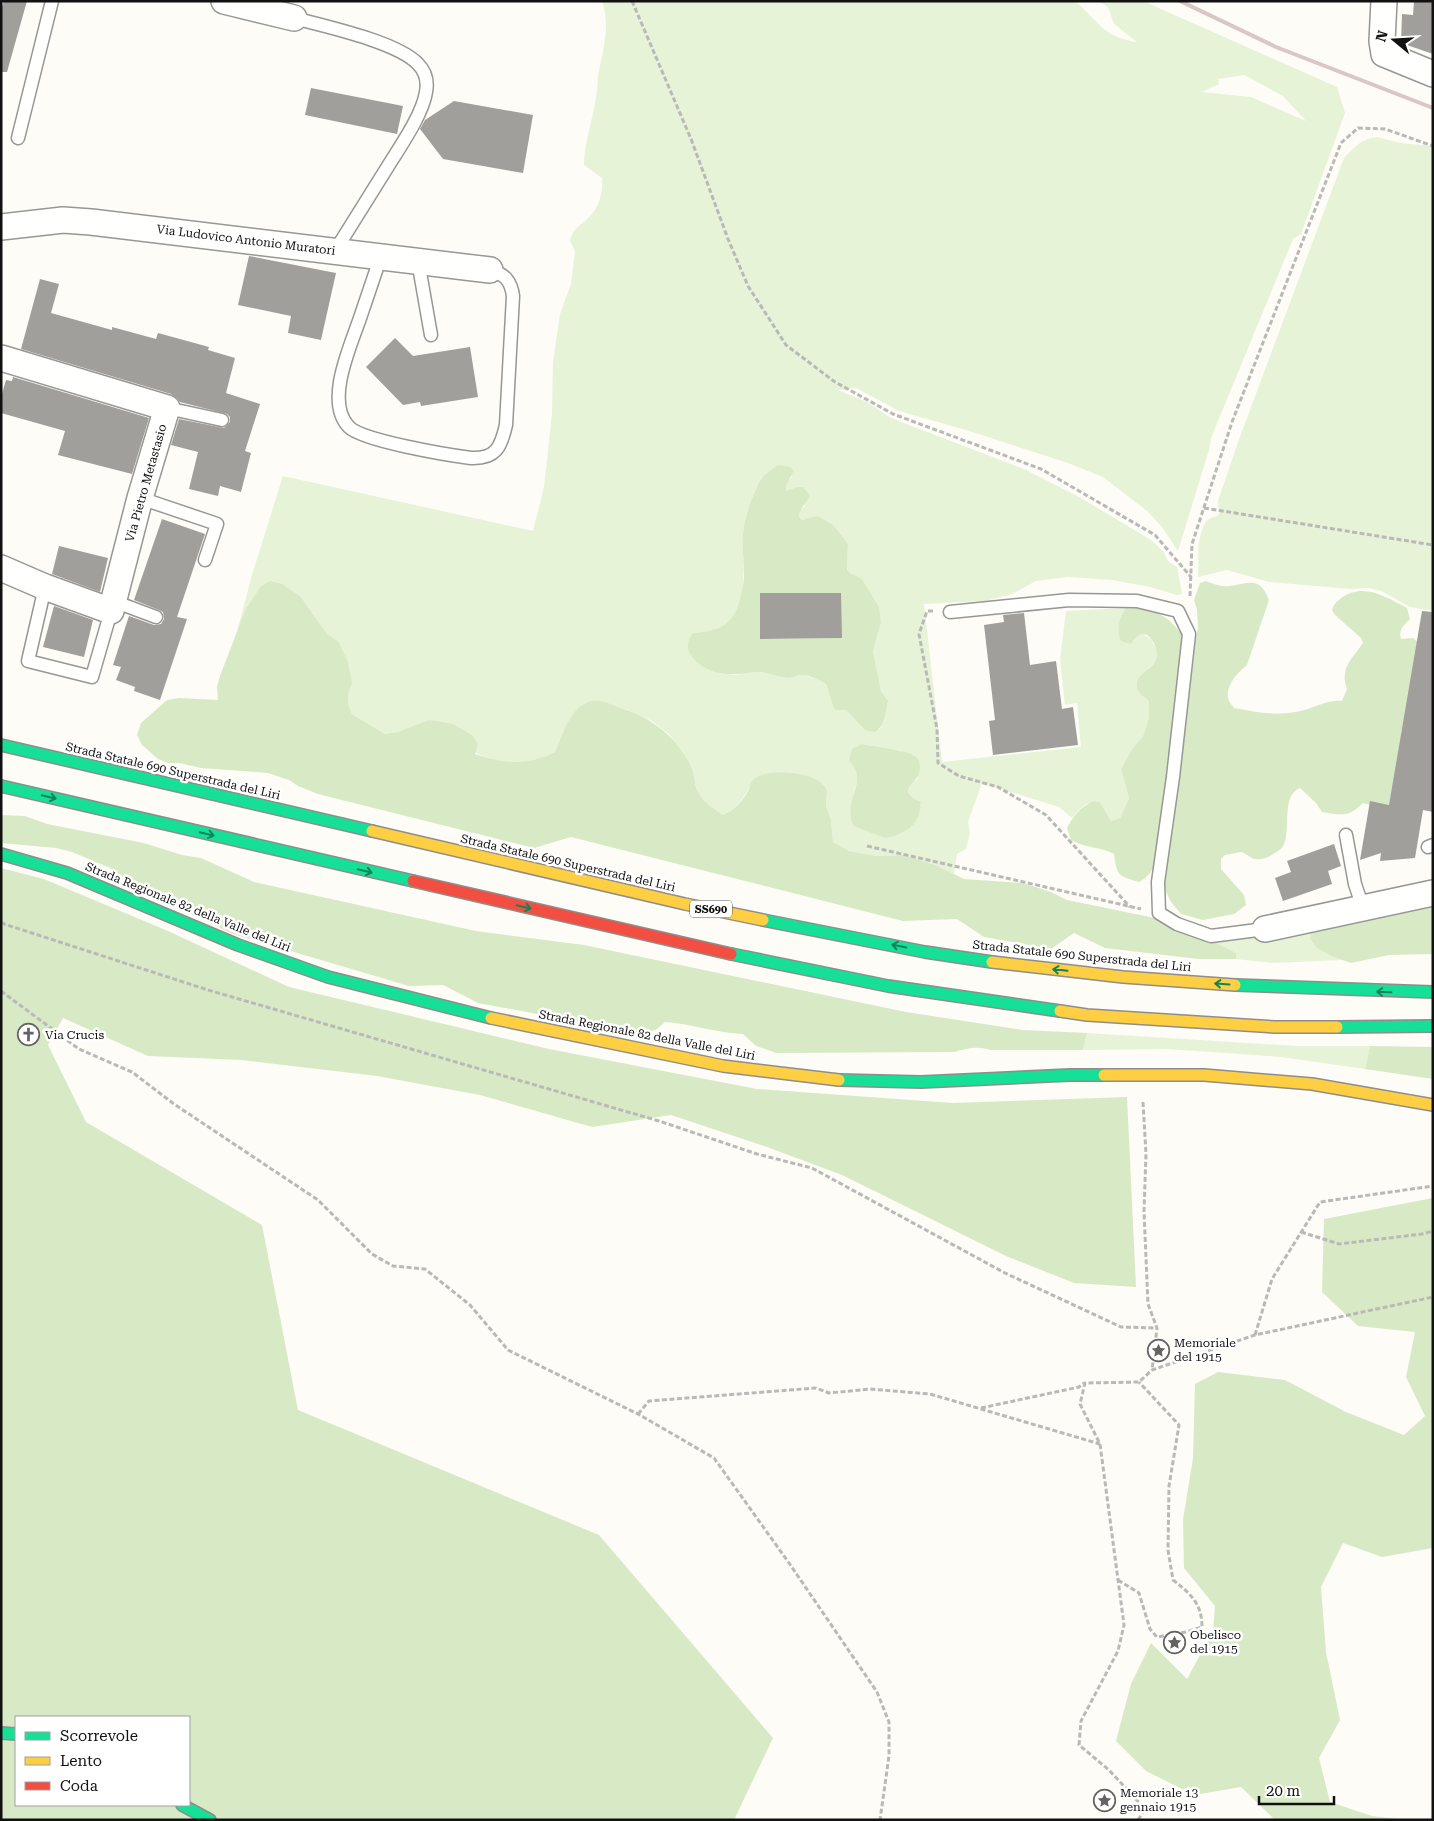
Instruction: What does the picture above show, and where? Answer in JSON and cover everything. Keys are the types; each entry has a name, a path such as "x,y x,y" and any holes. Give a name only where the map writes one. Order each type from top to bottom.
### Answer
{"main road":[{"name":"Strada Statale 690 Superstrada del Liri","path":"1,745 686,904 925,952 1036,968 1123,977 1261,987 1433,992"},
{"path":"1,786 711,950 888,986 1097,1016 1275,1027 1433,1026"},
{"name":"Strada Regionale 82 della Valle del Liri","path":"1,854 67,873 238,945 328,977 465,1013 723,1066 831,1080 921,1082 1070,1075 1204,1075 1312,1084 1433,1104"},
{"path":"1,1732 15,1734"},
{"path":"184,1806 210,1820"}],"street":[{"path":"224,1 294,18"},
{"path":"1384,1 1382,42 1384,54 1433,74"},
{"name":"Via Ludovico Antonio Muratori","path":"1,227 63,220 91,222 490,270"},
{"name":"Via Pietro Metastasio","path":"1,358 167,408 140,498 112,606"},
{"path":"1,568 45,587 112,606"},
{"path":"1265,929 1433,893"}],"lane":[{"path":"18,138 52,1"},
{"path":"294,18 394,48 418,62 425,72 426,92 413,123 335,251"},
{"path":"382,256 342,371 340,406 345,421 356,432 372,438 471,458 486,458 496,451 502,440 506,425 514,296 512,285 506,278 499,272 490,270"},
{"path":"418,261 431,335"},
{"path":"167,408 222,420"},
{"path":"140,498 217,524 205,560"},
{"path":"45,587 28,661 92,677 112,606 156,617"},
{"path":"950,612 1069,600 1137,601 1178,611 1188,634 1174,777 1158,882 1159,913 1177,924 1211,936 1265,929"},
{"path":"1346,835 1355,884 1363,908"}],"path":[{"path":"632,1 691,139 728,239 748,286 786,345 835,382 893,414 1041,469 1155,535 1191,577"},
{"path":"1188,634 1192,544 1232,422 1341,143 1358,128 1385,129 1433,146"},
{"path":"1204,508 1433,545"},
{"path":"950,612 927,611 919,634 937,729 938,764 959,776 998,787 1046,815 1130,907"},
{"path":"867,846 1159,913"},
{"path":"1,923 208,990 659,1120 756,1154 812,1168 1005,1273 1121,1327 1157,1328"},
{"path":"1,991 79,1049 132,1072 174,1104 318,1200 372,1254 393,1266 425,1269 470,1305 508,1350 638,1414 714,1458 878,1692 889,1722 888,1756 880,1820"},
{"path":"1119,1074 1142,1093 1146,1154 1144,1211 1148,1304 1157,1328 1152,1370"},
{"path":"1255,1335 1272,1279 1320,1202 1433,1186"},
{"path":"1301,1232 1339,1244 1433,1231"},
{"path":"980,1408 1079,1387 1085,1383 1139,1382 1152,1370 1255,1335 1433,1297"},
{"path":"1118,1580 1139,1593 1150,1629 1157,1637 1202,1627 1202,1613 1189,1592 1173,1580 1168,1550 1169,1486 1179,1425 1139,1382"},
{"path":"1085,1383 1080,1404 1100,1444 1124,1625 1118,1651 1081,1721 1079,1745 1109,1770 1145,1809 1138,1820"},
{"path":"638,1414 649,1401 816,1388 829,1393 870,1389 930,1394 1100,1444"}],"green space":[{"path":"602,1 1075,1 1108,32 1125,40 1137,42 1114,24 1108,7 1098,1 1143,1 1337,87 1345,113 1301,234 1293,239 1211,438 1178,551 1162,527 1147,511 1103,477 1068,463 966,430 899,411 856,388 838,390 867,402 891,418 1024,469 1081,498 1151,540 1163,551 1168,561 1177,567 1182,594 1177,595 1150,587 1112,580 1067,577 1036,581 1012,594 985,601 924,604 942,762 1081,747 1077,703 1065,705 1060,660 1066,611 1126,608 1123,613 1136,635 1141,633 1151,639 1158,654 1157,660 1141,675 1138,691 1149,702 1149,718 1143,736 1132,749 1121,769 1129,798 1120,818 1111,821 1100,802 1096,801 1088,803 1072,818 1059,807 982,783 968,822 970,833 966,849 957,854 954,874 936,865 904,855 877,856 849,851 833,842 831,820 826,806 827,790 752,781 740,801 733,809 723,815 713,809 697,792 692,767 669,734 652,721 628,710 605,703 573,714 555,752 535,759 518,762 502,762 487,758 459,742 429,720 397,732 385,734 352,714 348,704 351,683 338,641 327,634 301,597 261,586 246,608 234,643 252,575 283,476 533,531 544,487 552,413 553,362 560,314 571,284 575,251 570,241 576,229 593,212 598,203 602,188 602,178 584,165 585,148 595,106 598,73 604,45 606,18","holes":["1244,75 1283,96 1306,121 1251,97 1202,92 1219,84 1218,79","792,476 785,486 786,491 797,487 805,506 800,510 799,515 802,520 848,544 847,568 850,573 861,578 881,623 873,651 881,691 888,701 885,720 880,729 865,730 846,710 833,706 826,684 817,679 800,674 791,678 757,672 735,675 718,673 693,633 710,631 726,624 733,618 738,608 743,585 743,533 747,513 756,487","862,744 901,750 918,778 909,789 910,795 921,803 917,819 901,833 853,795 858,779 857,768"]},
{"path":"1377,137 1400,143 1433,146 1433,611 1410,607 1381,591 1368,588 1350,589 1269,582 1227,570 1198,577 1199,542 1202,529 1208,520 1219,515 1218,501 1238,442 1344,158 1359,144 1367,139"},
{"path":"778,465 790,467 794,470 786,486 786,491 803,487 810,495 799,516 802,520 818,516 833,525 848,544 847,569 850,573 861,578 879,607 881,623 873,651 881,691 888,701 883,722 875,732 865,730 846,710 836,710 826,684 814,678 800,675 787,678 760,672 717,673 699,664 688,649 688,643 693,633 719,628 731,619 735,613 744,581 743,539 747,515 760,481","holes":["841,593 841,638 760,639 760,594"]},
{"path":"270,581 282,584 301,597 327,634 338,641 348,662 352,683 348,694 348,704 352,714 385,734 397,732 429,720 453,724 472,735 478,744 475,754 496,760 515,762 534,760 555,752 564,729 578,708 592,701 598,701 641,716 670,736 691,766 700,796 723,815 731,811 740,802 749,790 751,782 758,777 775,772 804,775 819,781 827,790 826,806 831,820 833,842 849,851 877,856 903,855 936,865 964,879 1023,883 1051,892 1067,900 1150,917 1194,932 1236,953 1236,959 1198,959 1105,948 1074,933 1051,949 984,937 957,919 903,921 571,837 534,848 318,794 289,780 268,773 201,768 179,763 168,763 158,759 142,745 137,735 141,723 167,700 179,698 218,700 217,687 220,676 246,608 261,586"},
{"path":"1206,581 1227,586 1248,583 1258,584 1266,592 1269,600 1247,665 1237,675 1229,688 1228,698 1234,708 1280,714 1308,709 1329,702 1342,701 1347,689 1345,682 1346,669 1363,643 1361,638 1335,615 1332,610 1341,598 1350,593 1366,591 1375,593 1407,608 1410,619 1401,630 1400,636 1401,639 1413,638 1417,641 1410,696 1401,732 1402,742 1395,803 1378,807 1363,803 1353,811 1344,814 1322,812 1316,803 1300,788 1290,798 1287,832 1283,846 1280,849 1270,856 1261,859 1253,858 1241,852 1225,855 1221,859 1221,869 1244,895 1246,905 1234,914 1203,920 1181,914 1171,902 1166,892 1161,865 1174,817 1186,684 1198,628 1197,610 1194,600 1200,583"},
{"path":"1138,606 1164,616 1183,636 1160,846 1151,871 1139,882 1120,874 1116,867 1114,854 1071,840 1067,828 1078,812 1094,801 1100,802 1111,821 1120,818 1129,798 1121,769 1132,749 1143,736 1149,718 1149,702 1138,691 1137,683 1141,675 1154,663 1157,656 1155,645 1147,635 1142,634 1131,644 1121,641 1119,637 1119,624 1126,608"},
{"path":"862,744 909,753 918,759 919,774 909,788 909,792 912,797 921,802 919,815 915,823 894,836 885,838 854,826 850,809 857,784 857,776 855,769 849,761 852,749"},
{"path":"1,815 25,816 47,824 144,843 182,855 201,858 254,882 476,931 584,945 906,1012 1023,1030 1087,1033 1083,1050 991,1050 977,1048 954,1052 776,1053 756,1046 743,1034 665,1022 657,1029 645,1034 478,1003 443,985 409,986 233,934 164,901 129,882 110,868 72,852 56,848 1,843"},
{"path":"1,868 44,879 168,931 289,987 549,1049 757,1089 953,1103 1127,1097 1136,1287 1074,1283 1006,1256 842,1175 767,1147 671,1115 592,1127 480,1095 377,1076 242,1060 148,1056 63,1018 48,1045 86,1122 262,1225 298,1410 599,1535 773,1738 734,1820 1,1820"},
{"path":"1433,903 1433,954 1389,955 1351,963 1331,956 1317,948 1310,939 1311,931"},
{"path":"1311,931 1310,939 1316,946 1342,960 1273,963 1236,959 1235,953 1209,941 1246,937 1277,940"},
{"path":"1087,1033 1297,1046 1370,1046 1365,1069 1281,1057 1168,1049 1083,1050"},
{"path":"1370,1046 1433,1047 1433,1079 1365,1069"},
{"path":"1433,1198 1433,1548 1382,1557 1343,1543 1321,1587 1326,1652 1340,1720 1319,1758 1330,1802 1372,1816 1406,1820 1275,1820 1241,1787 1194,1795 1146,1771 1116,1741 1131,1684 1151,1643 1187,1679 1213,1631 1215,1606 1184,1568 1183,1520 1193,1458 1195,1384 1218,1372 1285,1380 1346,1412 1404,1435 1425,1416 1406,1377 1415,1332 1358,1326 1322,1292 1324,1219"}],"building":[{"path":"4,1 27,1 7,72 1,72 1,10"},
{"path":"1414,1 1433,1 1433,54 1401,43 1402,14 1413,15"},
{"path":"311,88 403,106 397,134 305,115"},
{"path":"454,101 533,115 523,173 443,159 420,129 425,120"},
{"path":"249,256 336,273 321,340 288,333 291,316 238,305"},
{"path":"40,279 59,284 51,313 112,330 112,327 156,339 158,333 209,347 208,350 235,358 226,393 260,404 245,451 251,453 241,492 220,486 218,496 189,489 198,452 171,445 179,419 224,428 230,422 230,417 227,414 180,402 171,394 21,349"},
{"path":"395,338 413,356 470,347 478,397 421,406 420,402 403,405 366,367"},
{"path":"13,377 149,418 132,474 58,455 65,431 1,413 1,397 6,380 12,381"},
{"path":"162,519 205,534 177,617 187,619 160,700 134,691 135,687 116,680 121,667 113,665 129,616 154,625 161,624 164,619 163,612 134,600"},
{"path":"59,546 108,558 100,592 52,574"},
{"path":"760,593 841,593 842,638 760,639"},
{"path":"54,606 93,620 84,657 43,647"},
{"path":"1422,611 1433,612 1433,812 1423,810 1415,858 1380,861 1381,853 1360,860 1370,801 1389,805"},
{"path":"1024,613 1030,665 1056,661 1062,709 1073,707 1078,745 993,755 989,721 995,720 984,625 1004,622 1003,615"},
{"path":"1334,844 1341,866 1328,871 1332,884 1283,901 1275,878 1291,872 1287,861"}],"railway":[{"path":"1180,1 1276,47 1433,108"}],"traffic: fast":[{"path":"1,745 372,831"},
{"path":"1,786 413,881"},
{"path":"1,854 67,873 238,945 328,977 491,1018"},
{"path":"763,920 925,952 992,962"},
{"path":"731,954 888,986 1060,1011"},
{"path":"1235,985 1433,992"},
{"path":"1337,1027 1433,1026"},
{"path":"839,1080 921,1082 1104,1075"},
{"path":"1,1733 15,1734"},
{"path":"184,1806 210,1820"}],"traffic: slow":[{"path":"372,831 685,904 763,920"},
{"path":"992,962 1123,977 1235,985"},
{"path":"1060,1011 1087,1015 1275,1027 1337,1027"},
{"path":"491,1018 723,1066 839,1080"},
{"path":"1104,1075 1204,1075 1312,1084 1433,1105"}],"traffic: jam":[{"path":"413,881 731,954"}],"place":[{"name":"Via Crucis","path":"29,1035"},
{"name":"Memoriale del 1915","path":"1158,1350"},
{"name":"Obelisco del 1915","path":"1174,1642"},
{"name":"Memoriale 13 gennaio 1915","path":"1104,1800"}]}
